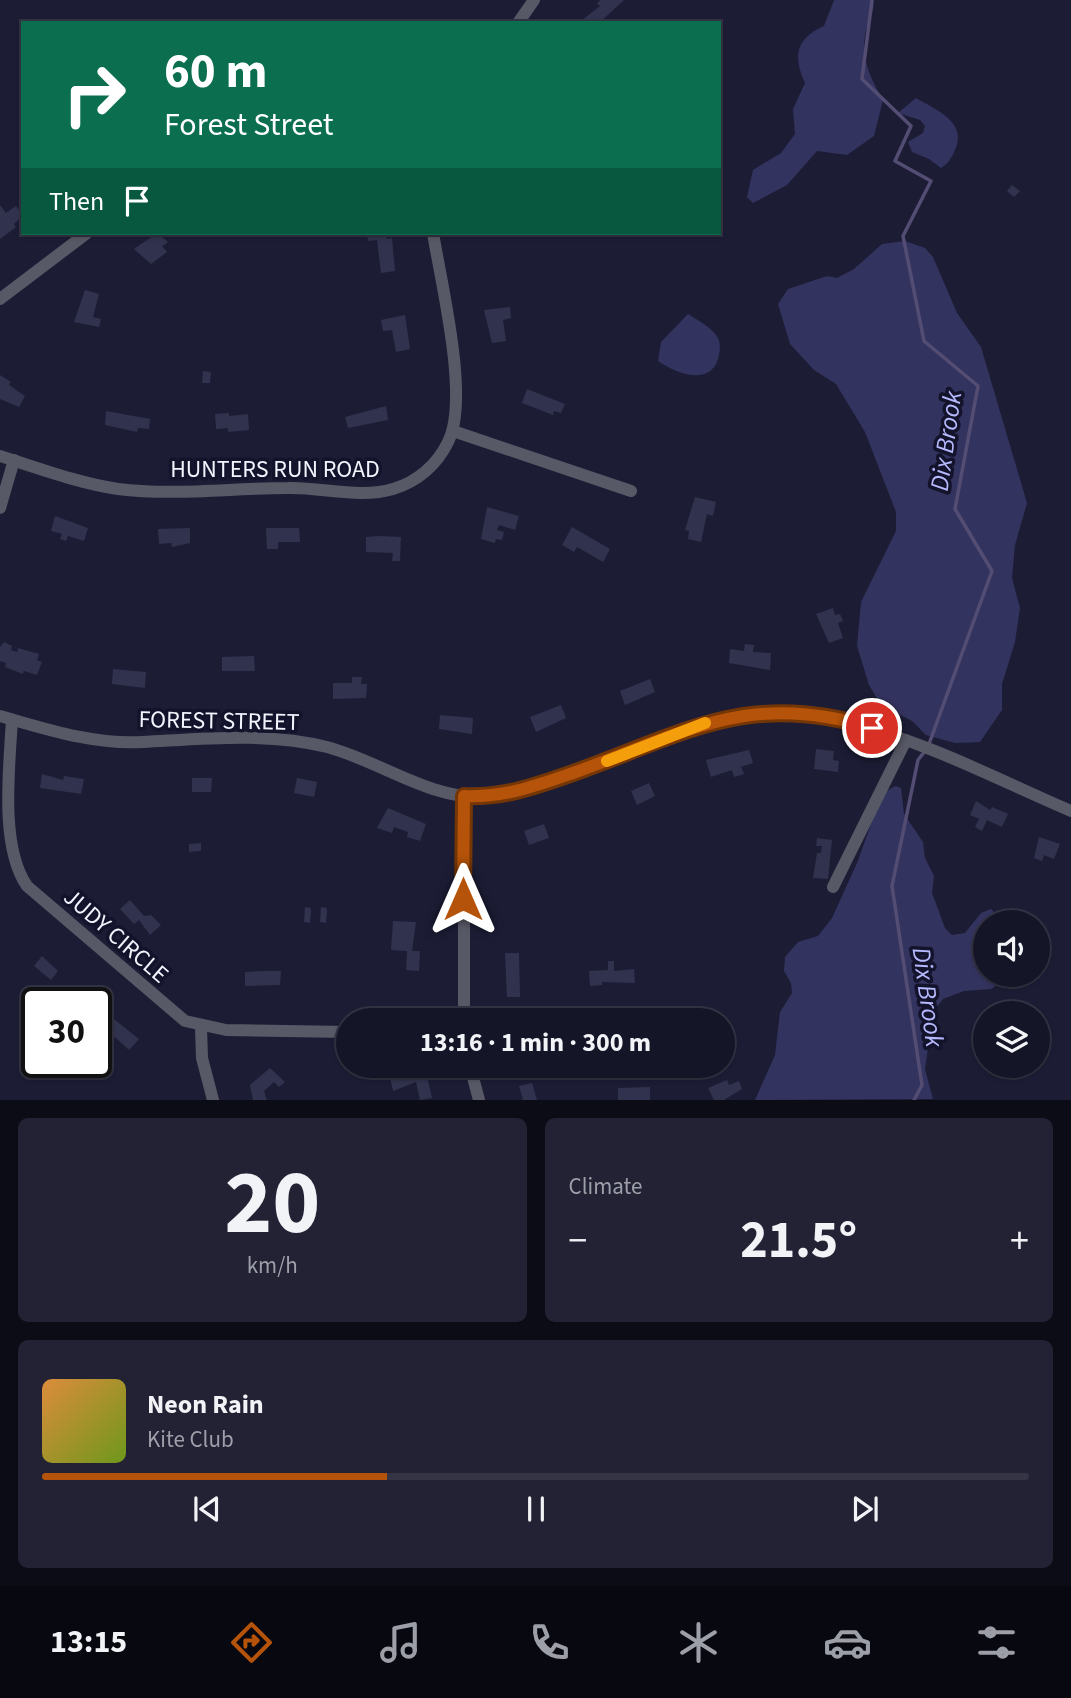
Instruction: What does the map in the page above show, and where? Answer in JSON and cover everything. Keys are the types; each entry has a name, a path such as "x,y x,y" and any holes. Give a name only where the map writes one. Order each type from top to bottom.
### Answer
{"street":[{"path":"519,21 534,0"},
{"path":"0,299 84,235"},
{"name":"HUNTERS RUN ROAD","path":"0,456 98,485 131,490 289,488 371,493 392,490 419,476 442,453 453,431 455,380 433,235"},
{"path":"453,431 631,491"},
{"path":"0,508 14,460"},
{"name":"FOREST STREET","path":"6,718 102,740 142,742 256,739 309,743 331,748 439,790 464,796 512,794 599,764 684,729 718,719 757,714 828,717 911,743 1071,811"},
{"name":"JUDY CIRCLE","path":"6,718 5,859 27,886 177,1016 201,1027 226,1030 336,1032"},
{"path":"832,887 911,743"},
{"path":"464,796 464,1008"},
{"path":"201,1027 202,1058 212,1100"},
{"path":"473,1078 479,1100"}],"shaded area":[{"path":"834,0 873,0 864,46 870,74 883,100 874,136 847,155 817,151 787,185 753,203 747,197 753,170 781,153 795,134 793,109 805,83 799,65 799,50 807,37 824,26"},
{"path":"916,98 941,112 954,124 957,132 955,150 950,160 941,168 912,152 908,142 923,133 925,126 920,120 898,113"},
{"path":"905,241 925,248 933,257 957,313 981,347 1027,503 1015,545 1012,578 1020,608 1015,642 1002,684 1002,710 980,742 955,743 926,735 912,721 881,705 869,685 857,646 861,602 896,531 896,512 865,432 836,384 814,370 790,344 778,304 788,289 827,276 837,278 854,269 882,244"},
{"path":"688,314 712,330 720,343 714,368 700,375 673,370 658,361 661,342"},
{"path":"895,786 901,788 904,814 923,842 925,858 934,876 932,893 945,928 952,935 965,933 973,923 973,987 994,987 964,991 943,999 933,1012 925,1069 933,1099 755,1100 775,1055 780,1012 792,993 791,983 784,971 785,957 798,942 818,936 832,918 857,863 882,794"}],"building":[{"path":"600,0 624,0 601,21 583,21 600,6 597,4"},
{"path":"1012,185 1020,191 1014,197 1007,191"},
{"path":"0,205 6,213 16,206 21,217 14,224 16,227 0,239"},
{"path":"154,235 159,235 168,242 162,246 167,252 151,264 134,249"},
{"path":"367,235 386,235 387,239 392,238 395,271 381,273 377,240 368,241"},
{"path":"85,290 99,294 93,317 101,319 99,327 74,322"},
{"path":"510,307 511,318 503,320 506,341 492,343 484,310"},
{"path":"405,315 410,349 396,352 392,330 383,331 381,320"},
{"path":"203,371 211,372 210,383 202,383"},
{"path":"0,375 25,396 19,407 0,399"},
{"path":"527,389 565,404 561,413 554,411 553,415 522,403"},
{"path":"386,406 388,420 348,428 345,417"},
{"path":"106,411 150,419 149,429 138,428 137,432 105,425"},
{"path":"229,413 229,416 248,414 249,430 228,432 228,428 216,429 215,414"},
{"path":"695,497 716,502 713,516 707,514 701,542 688,539 689,531 685,530"},
{"path":"487,507 519,516 515,530 499,525 497,530 504,532 502,540 496,539 495,543 481,539"},
{"path":"55,516 88,528 84,541 68,536 66,541 60,539 62,534 51,531"},
{"path":"572,527 610,549 603,562 577,547 574,552 562,545"},
{"path":"190,528 190,543 172,547 171,543 159,544 158,529"},
{"path":"266,528 299,528 300,542 278,542 278,549 267,549"},
{"path":"366,537 401,537 400,561 392,561 393,553 366,552"},
{"path":"833,608 835,615 840,614 843,621 838,623 843,638 829,643 816,614"},
{"path":"4,642 12,646 11,650 17,652 18,648 39,654 37,660 42,662 37,675 24,671 23,674 5,667 6,663 0,661 0,647"},
{"path":"745,644 754,645 753,652 771,653 770,670 729,663 730,649 744,651"},
{"path":"254,656 255,671 222,671 222,657"},
{"path":"113,669 146,672 145,688 112,684"},
{"path":"352,677 362,677 361,684 367,684 366,698 333,699 333,683 352,683"},
{"path":"650,679 655,692 625,705 620,691"},
{"path":"561,705 566,718 536,732 530,717"},
{"path":"440,715 473,718 472,734 439,729"},
{"path":"816,749 834,751 833,760 839,761 838,772 814,769"},
{"path":"749,750 753,763 741,767 744,774 734,777 732,770 711,777 706,760"},
{"path":"42,774 63,780 64,776 84,779 81,794 40,788"},
{"path":"192,778 212,778 211,792 192,792"},
{"path":"297,778 317,782 314,797 294,793"},
{"path":"649,783 655,796 637,805 631,791"},
{"path":"976,801 990,810 992,807 1008,814 1002,827 987,820 982,831 975,827 979,819 970,815"},
{"path":"388,808 426,824 420,841 407,837 408,832 394,827 392,833 377,828"},
{"path":"544,824 549,838 529,845 524,831"},
{"path":"1039,837 1060,844 1054,859 1044,855 1042,861 1034,858"},
{"path":"817,838 832,840 828,879 813,878 817,853 821,853 822,846 816,846"},
{"path":"201,843 201,851 189,852 189,844"},
{"path":"130,900 144,916 151,915 161,925 150,935 139,920 134,924 120,909"},
{"path":"305,907 311,908 310,923 304,922"},
{"path":"321,907 327,908 326,923 320,922"},
{"path":"393,921 416,922 412,951 420,951 419,971 406,970 407,951 391,950"},
{"path":"505,953 519,953 520,997 507,997"},
{"path":"42,956 58,971 51,980 34,966"},
{"path":"608,961 614,961 614,971 634,969 635,983 602,982 602,985 590,986 589,971 608,970"},
{"path":"281,971 280,985 245,986 245,972"},
{"path":"112,1018 139,1039 129,1050 115,1037 112,1040"},
{"path":"270,1068 285,1082 279,1087 274,1082 264,1091 267,1100 253,1100 250,1085"},
{"path":"390,1078 427,1078 432,1098 420,1100 416,1082 393,1091"},
{"path":"727,1080 729,1085 739,1081 742,1089 724,1100 714,1100 708,1088"},
{"path":"532,1083 537,1100 523,1100 519,1086"},
{"path":"650,1087 650,1100 618,1100 618,1088"}],"waterway":[{"name":"Dix Brook","path":"872,0 862,79 911,126 895,161 931,181 903,236 924,341 978,386 955,509 992,571 929,744"},
{"name":"Dix Brook","path":"914,1100 922,1085 892,886 918,760 925,751"}],"slow traffic":[{"path":"607,761 705,723"}],"route":[{"path":"463,899 464,796 512,794 599,764 684,729 718,719 792,713 850,721 872,728"}]}
